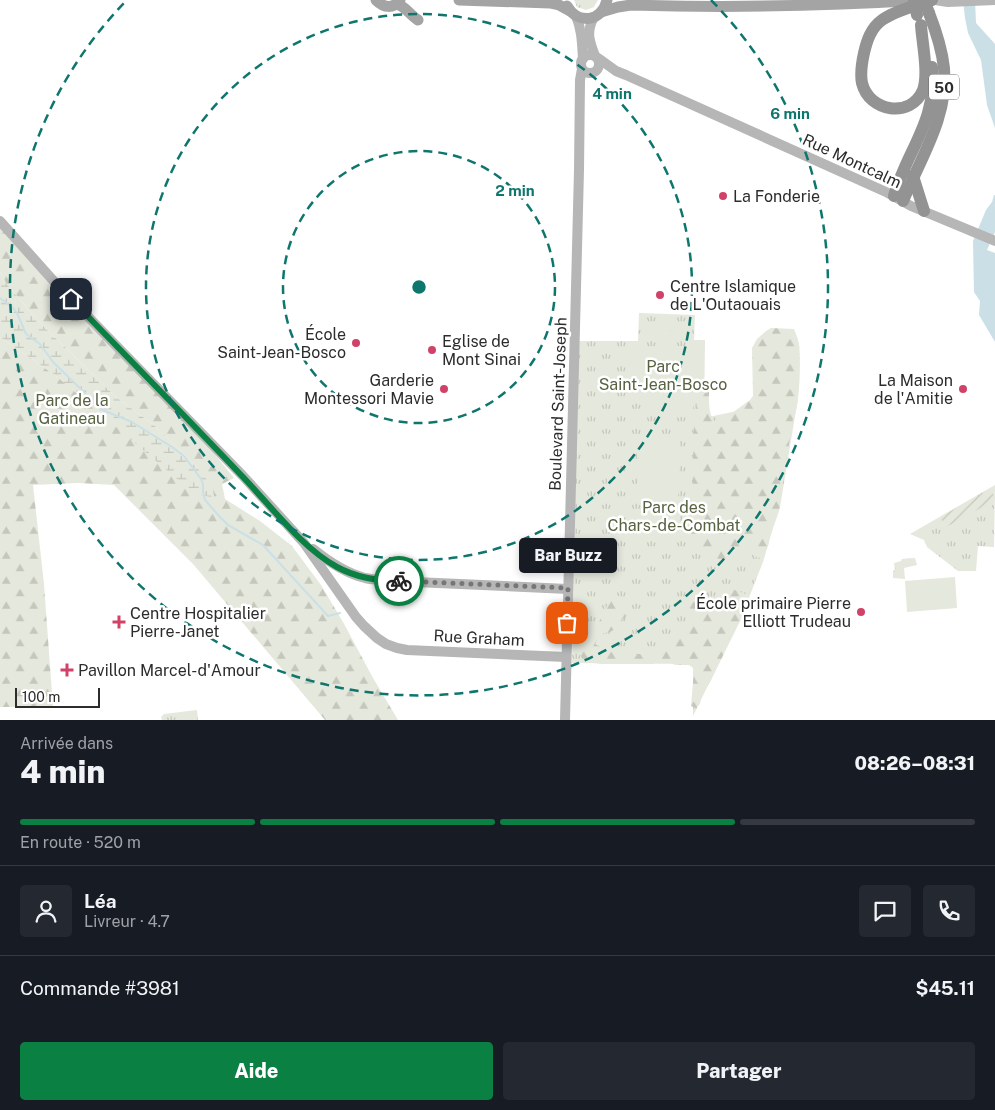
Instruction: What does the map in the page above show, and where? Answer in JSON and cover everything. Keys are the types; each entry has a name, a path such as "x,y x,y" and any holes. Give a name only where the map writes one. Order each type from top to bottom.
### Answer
{"highway":[{"name":"50","path":"898,199 914,176 935,128 941,111 944,89 942,52 938,38 927,7 914,0"},
{"name":"50","path":"898,199 898,183 926,122 932,97 932,62 928,43 927,7"},
{"path":"927,7 924,87 914,102 900,108 879,105 868,95 862,80 864,56 870,34 885,18 897,12 927,7"},
{"path":"914,176 924,211"}],"main road":[{"path":"460,0 550,3 559,5 573,14 586,19 618,7 631,5 927,7 956,2 995,0"},
{"path":"565,0 573,14"},
{"path":"580,89 586,79 600,67 589,34 590,25 606,5 606,0"},
{"path":"376,1 386,6 394,6 401,1 413,17 418,20"},
{"name":"Boulevard Saint-Joseph","path":"565,720 580,80 582,64 580,24 573,14"},
{"path":"595,73 586,73 582,64 587,56 596,57"},
{"name":"Rue Montcalm","path":"596,57 616,71 924,211 995,241"},
{"name":"Rue Montcalm","path":"595,73 616,71"},
{"path":"0,221 59,287 243,476 304,543 331,563 351,574 367,579 568,588"},
{"name":"Rue Graham","path":"304,543 356,617 370,632 386,644 407,650 566,657"}],"green space":[{"path":"574,0 598,0 594,7 586,10 577,7"},
{"name":"Parc de la Gatineau","path":"0,225 80,316 204,441 234,478 222,484 225,499 260,521 292,546 321,585 398,720 325,720 193,564 114,485 78,483 33,485 44,584 53,707 0,707 0,337 55,375 114,424 198,468 154,425 117,398 39,322 6,283 0,272"},
{"path":"0,272 6,283 39,322 117,398 154,425 198,468 213,488 214,497 196,495 55,375 0,337"},
{"name":"Parc des Chars-de-Combat","path":"639,313 695,315 694,340 705,340 704,418 798,398 781,501 763,562 741,618 693,716 693,664 572,663 578,341 638,341"},
{"path":"649,324 671,324 670,337 649,337"},
{"path":"771,328 794,329 800,351 799,394 793,419 780,506 767,549 762,557 758,558 755,556 753,548 747,546 737,559 726,561 695,552 691,546 694,418 699,389 704,388 709,391 710,409 714,421 720,424 729,423 732,413 753,396 752,348 757,339"},
{"name":"Parc Saint-Jean-Bosco","path":"694,346 701,354 692,416 669,416 649,407 635,391 631,381 628,362 631,350 645,347"},
{"path":"639,434 680,435 678,503 637,502"},
{"path":"995,485 994,547 978,546 976,571 958,571 927,547 924,540 910,534"},
{"path":"990,489 995,500 946,527 940,517"},
{"path":"679,510 679,537 638,538 638,511"},
{"path":"915,558 917,565 904,568 905,579 893,578 894,563 902,559"},
{"path":"955,577 957,608 907,612 905,581"},
{"path":"724,588 748,595 746,609 703,693 700,704 696,708 691,706 694,670 689,665 676,665 663,661 657,661 653,664 602,664 585,662 581,657 577,631 599,622 607,606 618,596 629,599 631,604 630,613 621,621 617,628 610,632 599,634 595,644 610,652 655,654 663,653 678,643 682,633 696,620 696,612 681,603 682,598 687,592 698,593 703,603 709,603 715,601 720,591"},
{"path":"197,710 198,720 162,720 161,717 164,714"}],"water":[{"path":"963,0 975,0 976,23 995,44 995,128 987,105 981,60 968,33"},
{"path":"994,195 995,232 987,250 995,253 995,342 979,315 980,301 974,292 973,241"}],"waterway":[{"path":"0,298 17,313 26,334 40,344 53,362 100,409 132,422 184,456 201,479 205,500 220,517 228,525 263,545 328,616 340,613"}],"way so far":[{"path":"399,581 568,588 567,623"}],"place":[{"name":"La Fonderie","path":"723,196"},
{"name":"Centre Islamique de L'Outaouais","path":"660,295"},
{"name":"École Saint-Jean-Bosco","path":"356,343"},
{"name":"Eglise de Mont Sinai","path":"432,350"},
{"name":"Garderie Montessori Mavie","path":"444,389"},
{"name":"La Maison de l'Amitie","path":"963,389"},
{"name":"École primaire Pierre Elliott Trudeau","path":"861,612"},
{"name":"Centre Hospitalier Pierre-Janet","path":"119,622"},
{"name":"Bar Buzz","path":"567,623"},
{"name":"Pavillon Marcel-d'Amour","path":"67,670"}],"route":[{"path":"71,299 243,476 304,543 337,567 351,574 367,579 399,581"}]}
